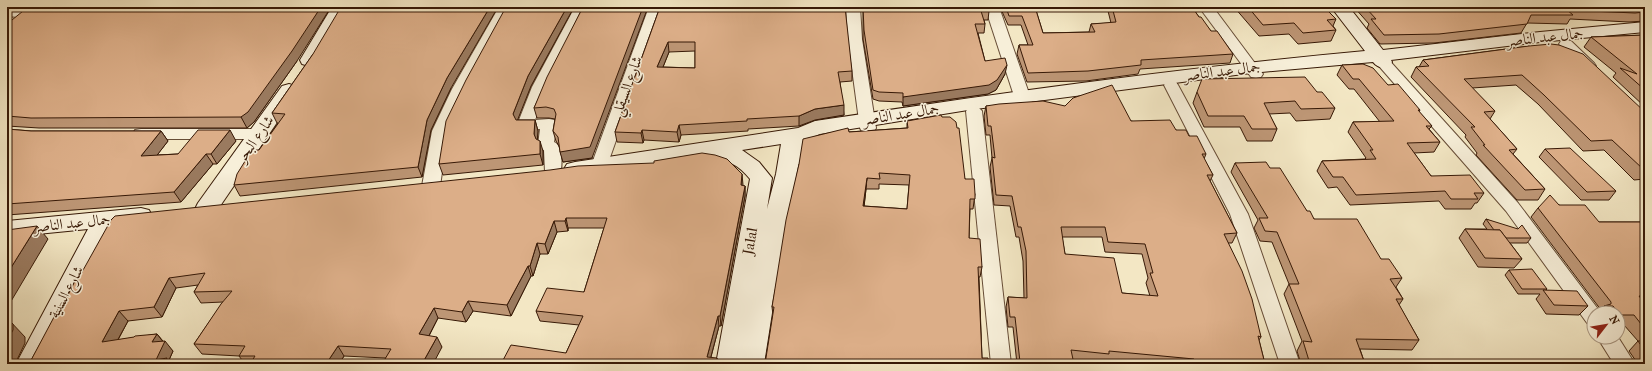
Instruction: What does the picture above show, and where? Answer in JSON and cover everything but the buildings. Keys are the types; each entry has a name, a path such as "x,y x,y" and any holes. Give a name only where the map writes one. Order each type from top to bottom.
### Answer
{"main road":[{"name":"شارع البحر","path":"206,209 308,64 341,7"},
{"path":"1340,7 1380,59"},
{"name":"جمال عبد الناصر","path":"1380,59 1415,52 1540,37 1645,27"},
{"name":"جمال عبد الناصر","path":"530,175 599,166 798,135 817,137 868,124 1023,99 1254,70 1380,59 1482,54 1566,44 1645,37"},
{"name":"جمال عبد الناصر","path":"868,124 974,111 1023,99 1171,85 1254,70"},
{"name":"Jalal","path":"751,364 773,230 798,135"},
{"name":"Jalal","path":"709,149 731,153 744,159 753,167 761,178 729,364"},
{"path":"408,189 454,184"},
{"path":"183,212 230,207"},
{"name":"جمال عبد الناصر","path":"7,229 159,214"},
{"name":"شارع السنية","path":"29,364 104,220"}],"street":[{"path":"431,186 440,131 460,88 506,7"},
{"path":"553,172 552,147 546,145 549,124 525,125 540,87 582,7"},
{"name":"شارع السيقلي","path":"599,166 656,7"},
{"path":"853,7 855,39 868,124"},
{"path":"992,7 1023,99"},
{"path":"1206,7 1254,70"},
{"path":"7,12 32,11"},
{"path":"12,26 32,11"},
{"path":"1566,44 1598,75"},
{"path":"1380,59 1512,207 1586,307"},
{"path":"1171,85 1239,214 1290,364"},
{"path":"974,111 1002,364"},
{"path":"125,134 259,134"},
{"path":"1612,345 1625,364"}]}
